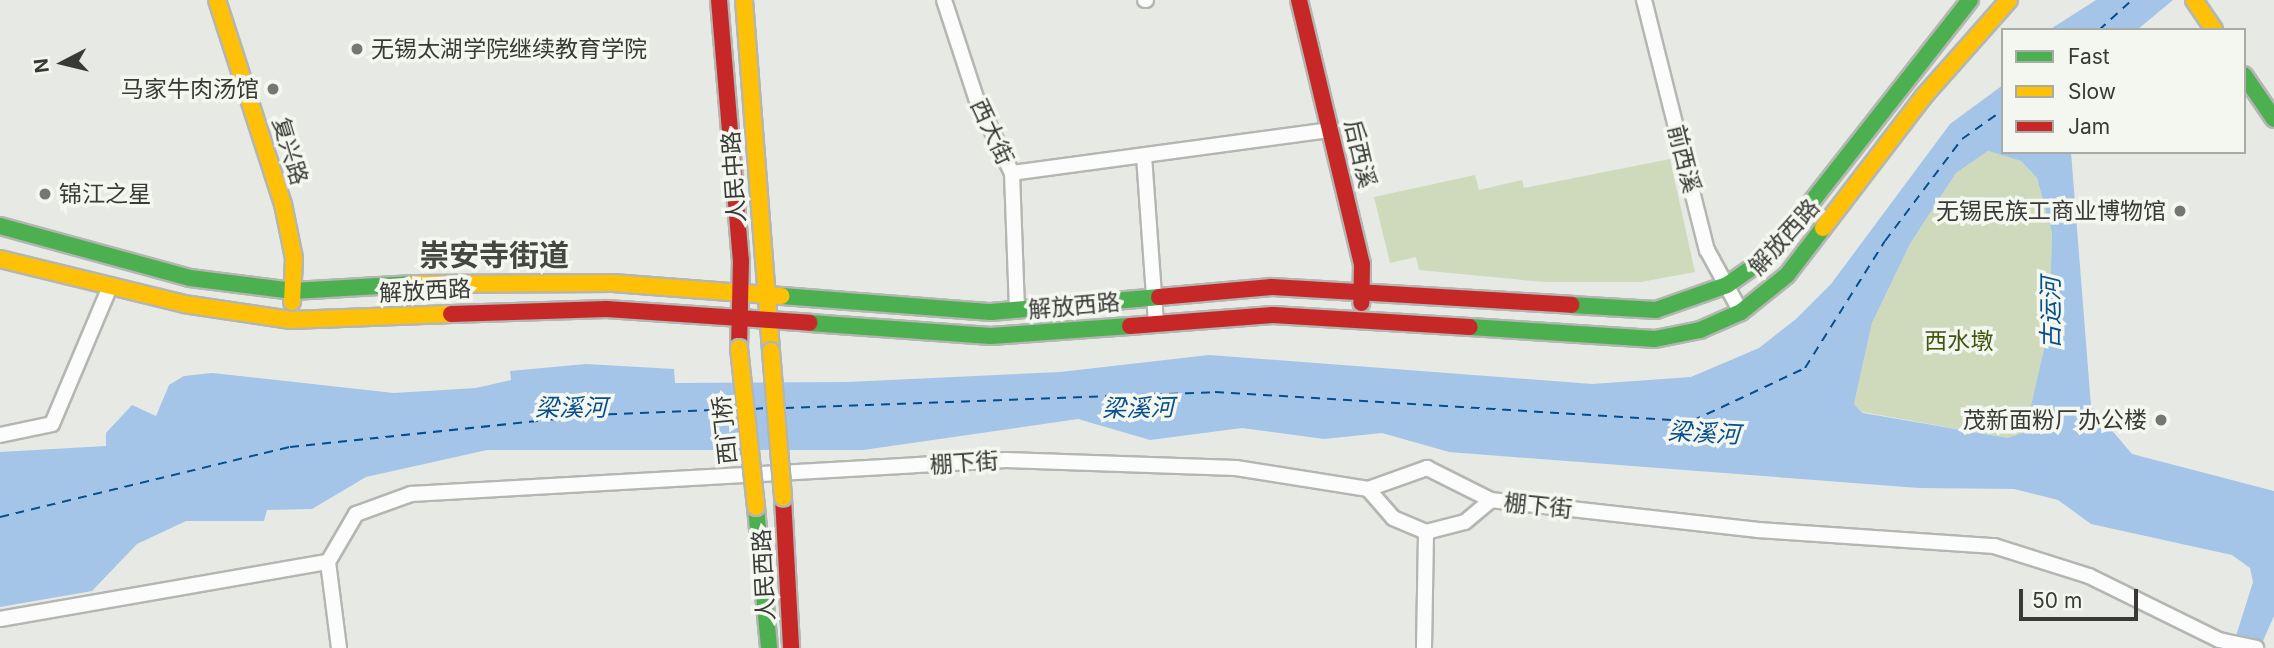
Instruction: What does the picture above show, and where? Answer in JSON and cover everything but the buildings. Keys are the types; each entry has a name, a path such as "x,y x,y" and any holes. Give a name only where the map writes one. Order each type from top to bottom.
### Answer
{"main road":[{"name":"复兴路","path":"217,0 283,204 294,258 291,320"},
{"name":"人民中路","path":"719,0 739,291 739,348"},
{"name":"人民中路","path":"744,0 783,499"},
{"name":"后西溪","path":"1299,0 1362,264 1361,320"},
{"name":"解放西路","path":"0,226 190,278 293,291 482,280 739,291 1017,310 1272,288 1629,312 1656,310 1727,285 1770,256 1802,219 1970,0"},
{"name":"解放西路","path":"0,259 110,287 291,320 607,309 769,318 991,336 1273,315 1655,339 1700,330 1741,312 1787,275 1924,96 2009,0"},
{"path":"2194,0 2213,28"},
{"path":"2246,78 2274,119"},
{"name":"西门桥","path":"739,348 756,507"},
{"name":"人民西路","path":"783,499 792,648"},
{"name":"人民西路","path":"756,507 769,648"}],"street":[{"name":"西大街","path":"944,0 976,98 1012,173 1017,310"},
{"name":"前西溪","path":"1644,0 1707,250 1741,312"},
{"path":"1012,173 1331,130"},
{"path":"1144,156 1156,323"},
{"path":"0,435 52,424 110,287"},
{"name":"棚下街","path":"328,562 356,514 411,494 644,485 1006,460 1236,468 1368,489 1427,468 1491,500 1758,530 1994,546 2089,576 2218,644 2256,648"},
{"path":"1368,489 1393,518 1426,532 1465,522 1491,500"},
{"path":"1424,648 1426,532"},
{"path":"0,619 328,562 339,648"}],"green space":[{"name":"西水墩","path":"1988,151 2021,161 2037,178 2052,233 2049,328 2028,427 2022,436 2008,438 1863,412 1854,404 1872,323 1910,244 1956,173"},
{"path":"1670,159 1695,272 1641,282 1543,282 1419,270 1416,257 1390,263 1374,197 1475,175 1479,190 1522,180 1524,188"}],"water":[{"path":"2096,0 2173,0 2139,28 2052,28"},
{"path":"2001,86 2001,154 2071,154 2091,406 2132,454 2274,491 2274,616 2262,643 2236,636 2253,582 2250,568 2232,555 2091,524 2058,500 2014,489 1919,488 1449,452 1382,433 1324,439 1242,428 1150,440 1078,419 863,450 487,450 366,477 312,509 267,510 264,521 186,521 137,544 92,591 0,607 0,452 106,446 106,433 132,405 156,416 169,385 184,376 212,373 394,393 476,388 511,380 510,371 586,364 674,369 675,383 847,382 1060,372 1209,355 1592,384 1691,377 1759,348 1796,319 1831,284 1950,124","holes":["1988,151 2021,161 2037,178 2052,233 2049,328 2025,432 2008,438 1863,413 1854,404 1872,323 1910,244 1956,173"]}],"ferry route":[{"path":"2101,28 2132,0"},
{"path":"785,408 1215,392 1692,421 1805,368 1885,241 1962,139 2001,111"},
{"path":"754,409 765,408"},
{"path":"0,517 290,447 592,415 737,409"}],"traffic: fast":[{"path":"1571,305 1656,310 1727,285 1770,255 1970,0"},
{"path":"2246,78 2274,119"},
{"path":"0,226 190,278 293,291 413,284"},
{"path":"1470,327 1655,339 1700,330 1741,312 1787,275 1823,228"},
{"path":"782,296 991,312 1159,297"},
{"path":"810,323 991,336 1130,326"},
{"path":"756,507 769,648"}],"traffic: slow":[{"path":"217,0 283,204 294,258 292,302"},
{"path":"744,0 771,351"},
{"path":"1823,228 1924,96 2009,0"},
{"path":"2194,0 2213,28"},
{"path":"0,259 184,304 291,320 451,314"},
{"path":"413,284 613,283 782,296"},
{"path":"739,348 756,507"},
{"path":"771,351 783,498"}],"traffic: jam":[{"path":"719,0 741,260 739,348"},
{"path":"1299,0 1362,264 1361,303"},
{"path":"1159,297 1272,287 1571,305"},
{"path":"451,314 607,309 810,323"},
{"path":"1130,326 1273,315 1470,327"},
{"path":"783,498 791,648"}],"place":[{"name":"无锡太湖学院继续教育学院","path":"357,49"},
{"name":"马家牛肉汤馆","path":"273,89"},
{"name":"锦江之星","path":"45,194"},
{"name":"无锡民族工商业博物馆","path":"2180,211"},
{"name":"茂新面粉厂办公楼","path":"2161,420"}],"district":[{"name":"崇安寺街道","path":"494,255"}],"water label":[{"name":"古运河","path":"2051,313"},
{"name":"梁溪河","path":"571,408"},
{"name":"梁溪河","path":"1138,408"},
{"name":"梁溪河","path":"1704,433"}]}
